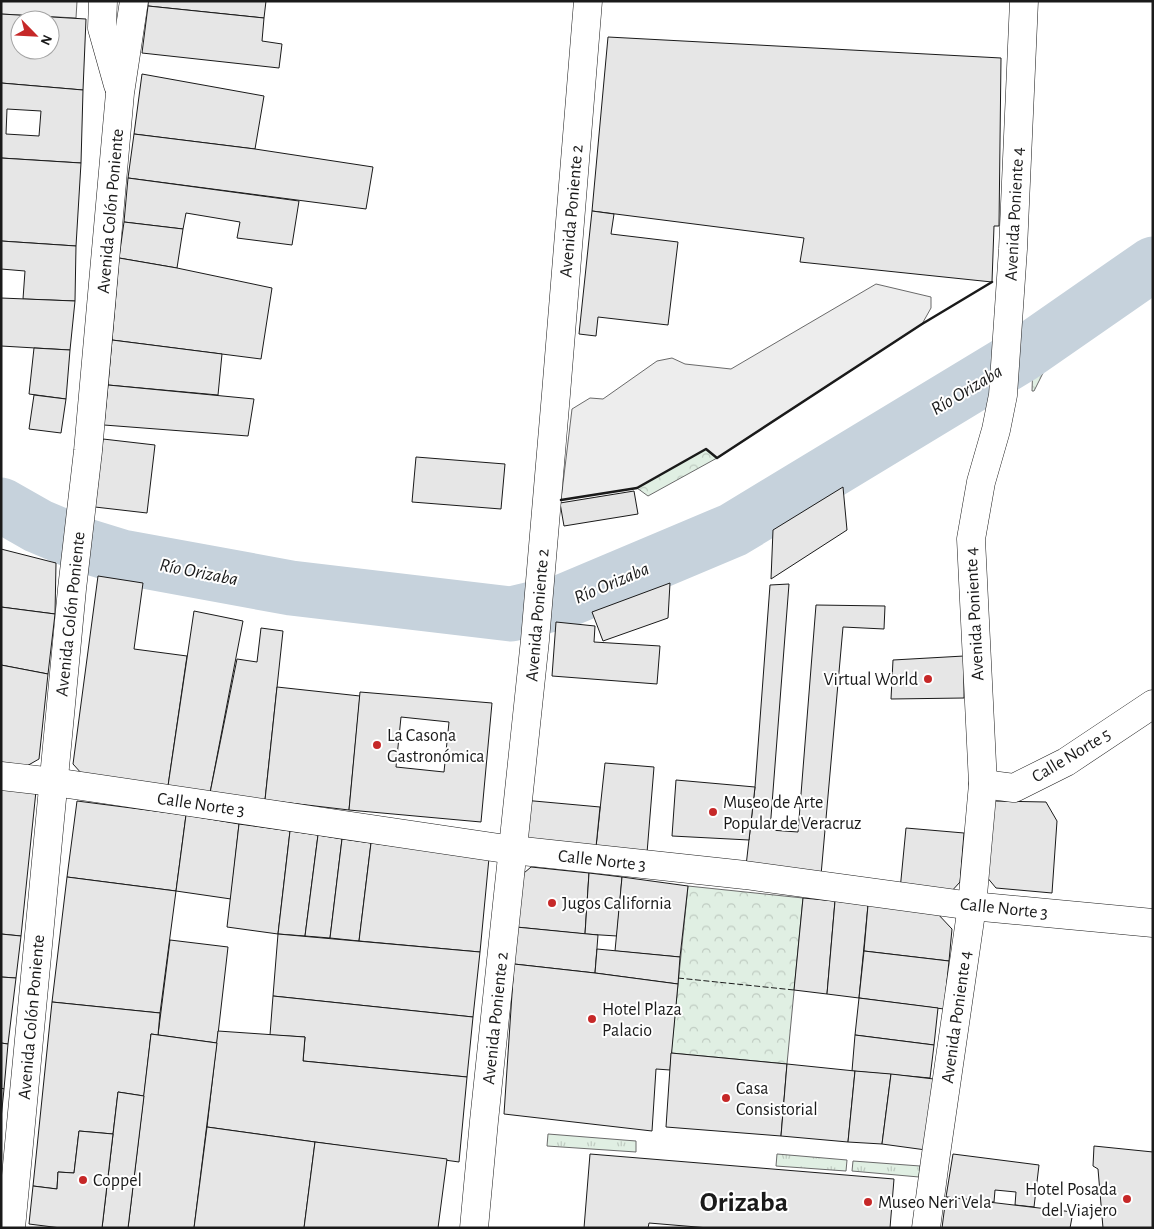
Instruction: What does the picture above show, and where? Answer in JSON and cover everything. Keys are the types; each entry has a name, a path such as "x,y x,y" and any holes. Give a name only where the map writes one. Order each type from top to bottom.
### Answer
{"street":[{"path":"103,1 102,28 120,93"},
{"name":"Avenida Colón Poniente","path":"11,1228 72,589 88,451 120,93 134,1"},
{"name":"Avenida Poniente 2","path":"474,1228 535,640 588,1"},
{"name":"Avenida Poniente 4","path":"926,1228 934,1161 972,906 983,784 970,539 981,482 996,430 1003,396 1014,249 1024,1"},
{"name":"Calle Norte 5","path":"983,784 1014,788 1066,762 1153,704"},
{"name":"Calle Norte 3","path":"1,776 54,782 513,850 745,875 972,906 1153,923"}],"green space":[{"path":"1034,331 1036,331 1043,351 1039,352 1038,373 1043,373 1034,391 1032,391"},
{"path":"706,449 717,458 648,496 637,488"},
{"path":"688,886 803,898 787,1064 671,1053"},
{"path":"548,1134 636,1141 636,1152 547,1146"},
{"path":"777,1154 847,1160 846,1171 776,1166"},
{"path":"853,1161 920,1166 919,1177 852,1171"}],"shaded area":[{"path":"1,1 77,1 76,18 60,17 60,10 10,10 10,14 1,14"},
{"path":"876,284 931,297 931,308 922,324 717,458 706,449 637,488 561,500 572,409 590,398 603,399 657,361 672,358 685,364 731,369"}],"building":[{"path":"148,1 266,1 264,18 148,6"},
{"path":"148,6 264,18 262,41 282,44 279,68 142,53"},
{"path":"1,14 10,15 10,60 60,60 60,17 86,19 83,90 1,83"},
{"path":"608,37 1001,58 999,226 994,226 992,282 800,262 804,238 592,211"},
{"path":"142,74 264,96 255,149 134,134"},
{"path":"1,83 83,90 81,163 1,158","holes":["7,109 41,111 39,136 6,134"]},
{"path":"134,134 255,149 373,167 366,209 128,178"},
{"path":"1,158 81,163 76,246 1,241"},
{"path":"128,178 299,201 292,245 237,238 240,222 186,213 183,229 124,222"},
{"path":"592,211 614,214 611,234 678,242 668,325 598,317 596,336 579,334"},
{"path":"124,222 183,229 177,268 119,258"},
{"path":"1,241 76,246 75,301 23,299 25,271 1,269"},
{"path":"119,258 272,288 261,359 112,340"},
{"path":"1,298 75,301 70,350 1,346"},
{"path":"112,340 222,354 218,395 108,385"},
{"path":"34,348 70,350 66,399 29,394"},
{"path":"108,385 254,399 248,436 104,425"},
{"path":"34,395 66,399 61,433 29,429"},
{"path":"103,439 155,445 147,513 95,507"},
{"path":"416,457 505,464 501,509 412,502"},
{"path":"843,487 847,530 771,579 773,530"},
{"path":"634,491 638,514 564,526 560,503"},
{"path":"1,549 56,563 55,614 1,607"},
{"path":"98,576 143,583 134,649 187,656 168,786 82,774 73,764"},
{"path":"670,583 668,618 603,641 592,612"},
{"path":"789,584 770,830 798,832 816,605 885,606 884,629 843,627 821,875 746,866 755,787 770,585"},
{"path":"1,607 55,614 48,674 1,665"},
{"path":"194,611 243,621 210,793 168,786"},
{"path":"556,622 595,626 594,642 660,646 657,684 552,676"},
{"path":"261,628 283,631 265,800 210,793 237,659 257,662"},
{"name":"Virtual World","path":"964,656 964,698 891,699 893,660"},
{"path":"1,665 48,674 39,759 25,767 1,763"},
{"path":"277,687 360,696 349,810 265,800"},
{"name":"La Casona Gastronómica","path":"360,692 492,703 481,822 349,810","holes":["401,717 449,722 444,772 396,767"]},
{"path":"605,763 654,767 647,853 596,847"},
{"name":"Museo de Arte Popular de Veracruz","path":"676,780 755,787 749,840 672,836"},
{"path":"1,787 36,791 21,936 1,934"},
{"path":"523,800 600,807 596,847 519,840"},
{"path":"77,801 186,815 176,891 67,877"},
{"path":"993,801 1046,802 1057,821 1052,893 996,888 986,876"},
{"path":"186,815 239,824 231,899 176,891"},
{"path":"239,824 290,831 278,934 227,927"},
{"path":"906,828 964,833 960,882 949,894 900,890"},
{"path":"290,831 318,835 305,936 278,934"},
{"path":"318,835 342,839 330,938 305,936"},
{"path":"342,839 371,843 359,941 330,938"},
{"path":"371,843 489,858 480,952 359,941"},
{"name":"Jugos California","path":"531,867 589,873 585,934 516,927 524,873"},
{"path":"589,873 622,877 617,936 585,934"},
{"path":"67,877 176,891 160,1013 52,1002"},
{"path":"622,877 688,886 680,957 615,951"},
{"path":"803,898 835,901 827,994 794,990"},
{"path":"835,901 868,905 859,998 827,994"},
{"path":"868,905 936,912 952,929 949,961 864,951"},
{"path":"516,927 598,935 595,973 514,964"},
{"path":"1,934 21,936 16,978 1,977"},
{"path":"278,934 480,952 473,1017 273,996"},
{"path":"170,940 228,947 217,1043 158,1035"},
{"path":"597,949 680,957 678,984 595,973"},
{"path":"864,951 949,961 944,1009 859,998"},
{"name":"Hotel Plaza Palacio","path":"514,964 678,984 670,1070 656,1069 652,1131 504,1114"},
{"path":"1,977 16,978 8,1044 1,1043"},
{"path":"273,996 473,1017 467,1077 303,1061 305,1037 270,1035"},
{"path":"859,998 938,1008 934,1045 855,1035"},
{"path":"52,1002 160,1013 158,1035 151,1034 144,1096 118,1092 113,1134 79,1131 74,1173 58,1172 57,1189 33,1186"},
{"path":"218,1031 305,1037 303,1061 467,1077 459,1162 207,1127"},
{"path":"151,1034 217,1043 194,1228 128,1228"},
{"path":"855,1035 934,1045 930,1078 852,1071"},
{"path":"1,1043 8,1044 4,1089 1,1088"},
{"name":"Casa Consistorial","path":"671,1053 787,1064 781,1136 666,1127"},
{"path":"787,1064 855,1071 848,1142 781,1136"},
{"path":"855,1071 891,1074 882,1144 848,1142"},
{"path":"891,1074 934,1079 926,1150 882,1144"},
{"path":"1,1088 4,1089 1,1119"},
{"path":"118,1092 144,1096 128,1228 102,1228"},
{"path":"207,1127 315,1142 304,1228 194,1228"},
{"name":"Coppel","path":"79,1131 113,1134 102,1228 61,1228 29,1224 33,1186 57,1189 58,1172 74,1173"},
{"path":"315,1142 447,1159 438,1228 304,1228"},
{"name":"Hotel Posada del Viajero","path":"1094,1146 1153,1152 1153,1228 1103,1228 1098,1169 1093,1166"},
{"path":"590,1154 894,1179 890,1228 709,1228 649,1223 648,1228 584,1228"},
{"path":"953,1154 1039,1165 1034,1207 1015,1205 1016,1192 995,1190 994,1202 946,1197"},
{"path":"946,1197 1073,1212 1070,1228 942,1228"}],"waterway":[{"name":"Río Orizaba","path":"1,505 38,526 83,545 122,557 291,588 511,614 562,602 733,530 1022,355 1153,264"}],"fence":[{"path":"678,978 794,990"}],"wall":[{"path":"561,500 637,488 706,449 717,458 922,324 992,282"}],"place":[{"name":"Virtual World","path":"928,679"},
{"name":"La Casona Gastronómica","path":"377,745"},
{"name":"Museo de Arte Popular de Veracruz","path":"713,812"},
{"name":"Jugos California","path":"552,903"},
{"name":"Hotel Plaza Palacio","path":"592,1019"},
{"name":"Casa Consistorial","path":"726,1098"},
{"name":"Coppel","path":"83,1180"},
{"name":"Hotel Posada del Viajero","path":"1127,1199"},
{"name":"Museo Neri Vela","path":"868,1202"}],"district":[{"name":"Orizaba","path":"744,1201"}]}
